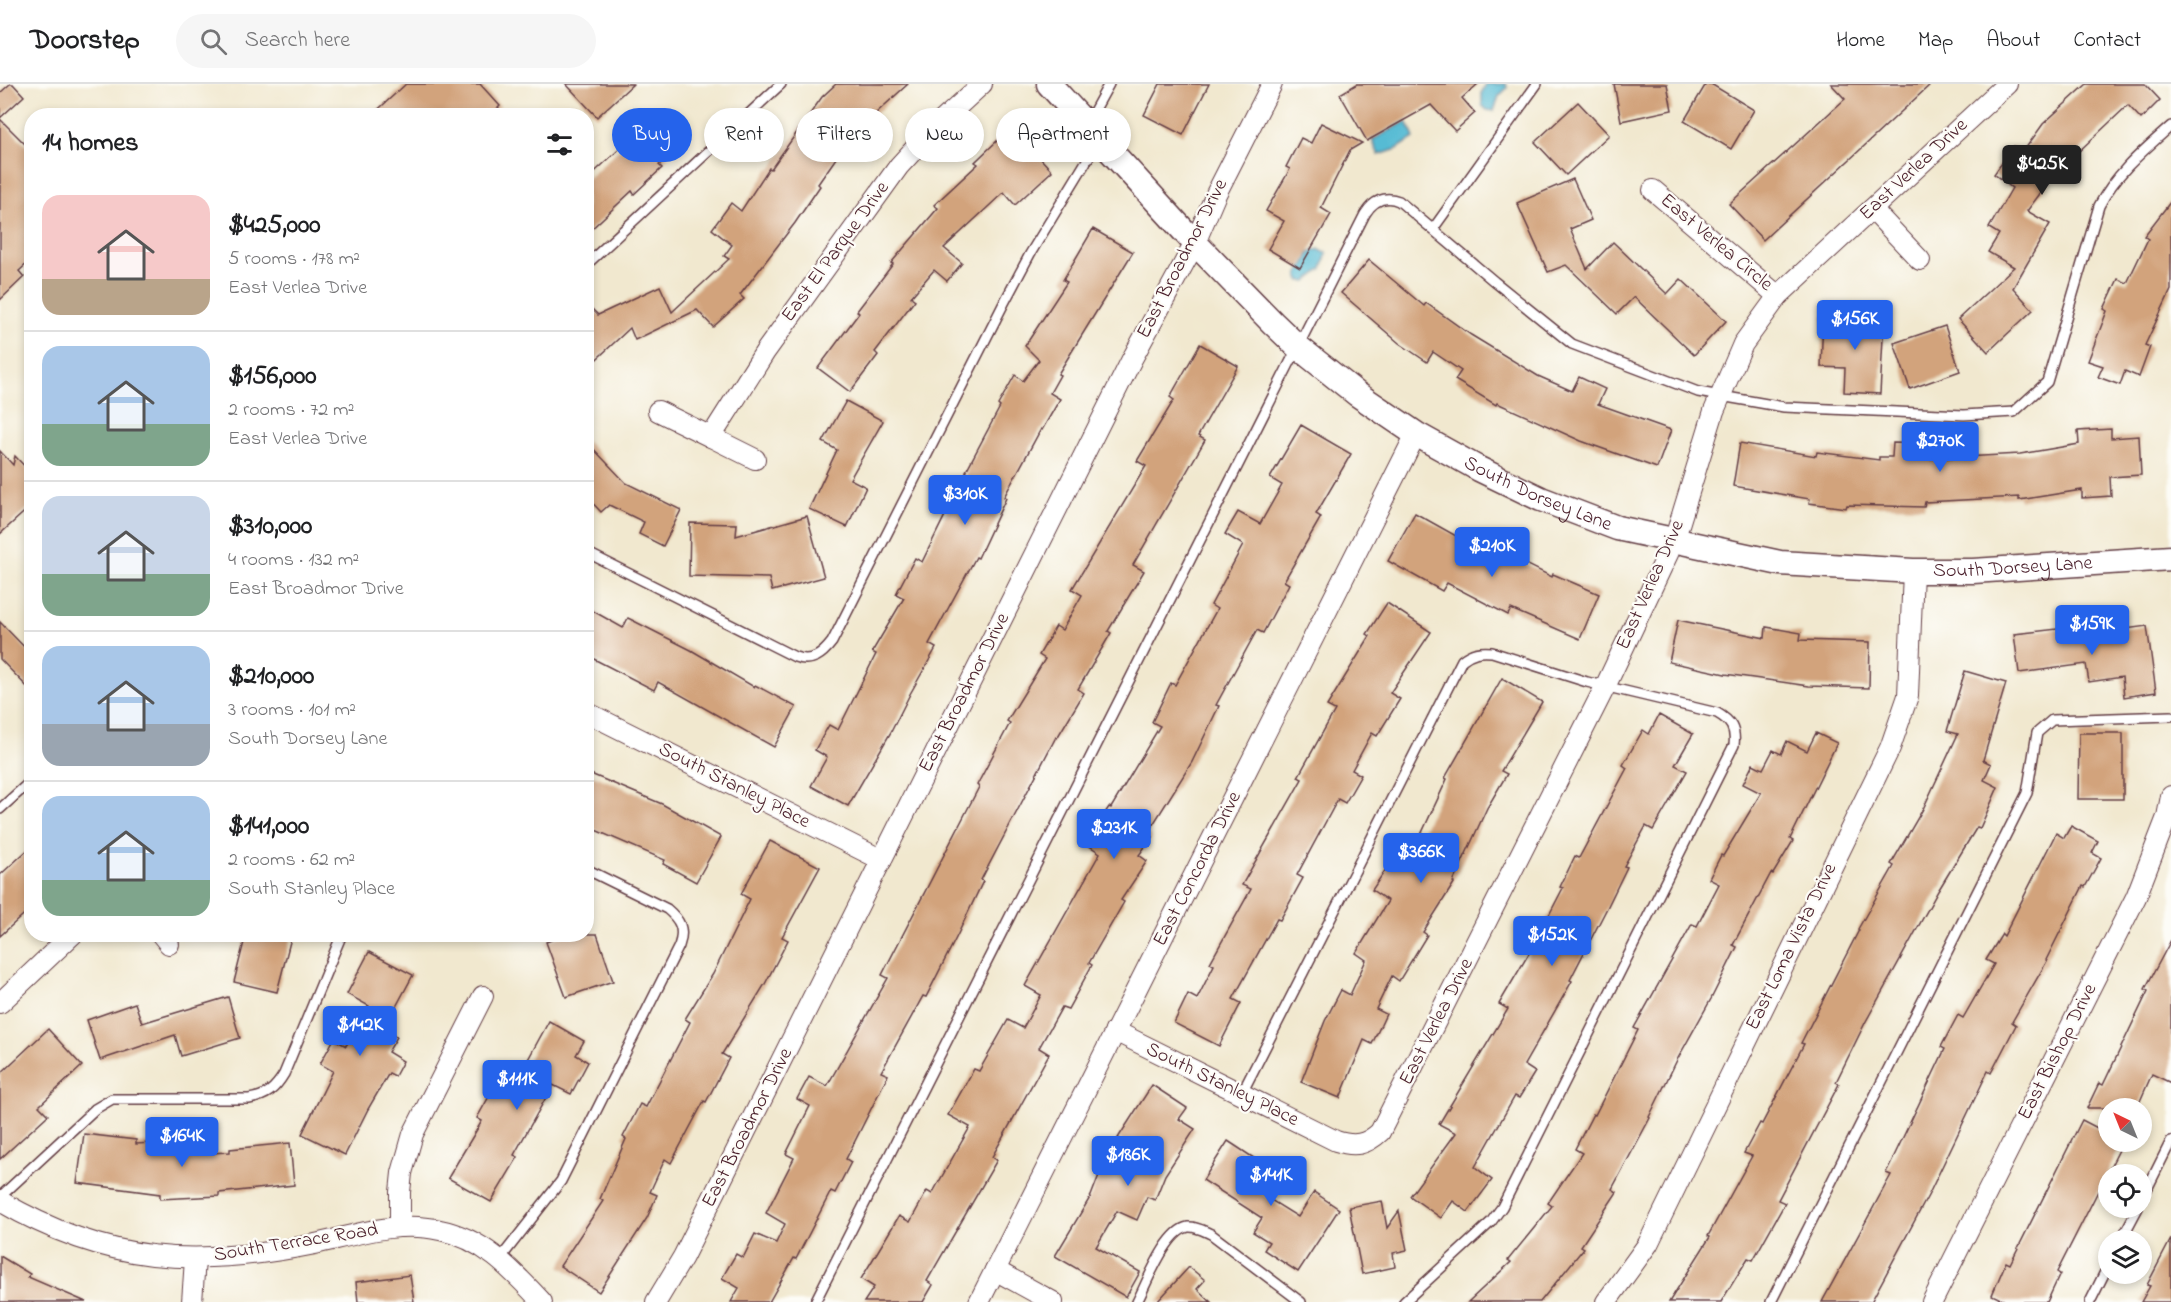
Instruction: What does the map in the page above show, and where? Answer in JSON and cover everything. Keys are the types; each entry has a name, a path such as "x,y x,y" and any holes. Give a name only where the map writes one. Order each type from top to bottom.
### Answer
{"street":[{"name":"East El Parque Drive","path":"711,437 765,352 899,166 932,130 982,84"},
{"name":"South Dorsey Lane","path":"1049,84 1071,108"},
{"name":"East Broadmor Drive","path":"656,1302 683,1257 1132,359 1195,243 1216,194 1272,84"},
{"name":"East Verlea Drive","path":"1364,1144 1386,1124 1605,687 1674,541 1720,396 1743,344 1778,296 2007,84"},
{"name":"South Dorsey Lane","path":"1121,162 1272,324 1358,394 1416,434 1509,485 1573,513 1617,528 1780,563 1913,571 1973,571 2171,558"},
{"name":"East Verlea Circle","path":"1653,190 1778,296"},
{"path":"1872,209 1920,260"},
{"path":"658,411 755,459"},
{"name":"East Concorda Drive","path":"979,1302 1416,434"},
{"name":"East Loma Vista Drive","path":"1606,1302 1648,1244 1890,748 1908,696 1913,571"},
{"name":"South Stanley Place","path":"594,716 882,860"},
{"name":"East Bishop Drive","path":"1932,1302 2136,897 2167,817 2171,796"},
{"path":"0,1003 65,942"},
{"path":"400,1227 402,1173 413,1134 483,996"},
{"name":"South Stanley Place","path":"1115,1031 1336,1141 1354,1146 1364,1144"},
{"name":"South Terrace Road","path":"0,1199 42,1224 90,1242 139,1253 195,1259 263,1253 400,1227 438,1229 477,1243 500,1259 542,1302"},
{"path":"192,1302 195,1259"},
{"path":"995,1270 1053,1302"}],"lane":[{"path":"594,258 781,84"},
{"path":"1101,108 1109,84"},
{"path":"1433,229 1537,84"},
{"path":"815,1302 1365,214 1373,203 1387,198 1394,199 1572,344 1700,392 1784,407 1964,415 2014,412 2047,382 2095,218 2106,192 2127,166 2171,126"},
{"path":"594,556 795,657 810,659 818,657 832,642 1077,162"},
{"path":"1242,1095 1462,660 1470,654 1481,651 1492,652 1605,687 1717,713 1725,717 1732,725 1735,735 1734,745 1502,1207 1491,1222 1404,1302"},
{"path":"1771,1302 2027,794 2037,733 2052,720 2171,716"},
{"path":"0,809 24,787"},
{"path":"500,1259 561,1181 682,936 681,926 667,909 594,873"},
{"path":"0,1199 95,1109 112,1099 249,1099 270,1092 284,1074 339,942"},
{"path":"2152,1179 2171,1141"},
{"path":"1137,1302 1168,1241 1188,1227 1200,1228 1210,1234 1301,1302"},
{"path":"2090,1302 2099,1284"}],"water":[{"path":"1486,84 1506,84 1507,88 1499,96 1494,111 1487,110 1482,105 1482,92"},
{"path":"1407,121 1414,138 1397,149 1379,155 1372,140"},
{"path":"1319,249 1324,253 1327,252 1322,269 1307,281 1301,281 1298,276 1309,253"}],"building":[{"path":"13,84 24,96 0,118 0,93"},
{"path":"406,84 480,84 500,106 498,108 380,108"},
{"path":"566,84 633,84 597,117 594,114 594,108 589,108"},
{"path":"836,84 908,84 882,108 814,108"},
{"path":"1160,84 1209,84 1183,135 1144,115"},
{"path":"1357,84 1478,84 1462,98 1475,113 1455,131 1431,105 1367,141 1340,94"},
{"path":"1614,84 1667,84 1672,110 1621,121"},
{"path":"1706,84 1711,84 1754,110 1731,149 1684,121"},
{"path":"1831,84 1931,84 1763,240 1729,204 1845,99"},
{"path":"2087,84 2145,84 2160,100 2141,119 2128,105 2075,155 2072,151 2027,211 2050,224 2013,288 2033,310 1988,352 1958,319 2014,267 1988,252 1999,234 1989,228 2012,188 1994,174 2014,146 2023,152 2043,124"},
{"path":"1578,102 1609,135 1566,175 1535,142"},
{"path":"0,119 24,143 24,266 19,271 24,277 0,300"},
{"path":"1321,123 1362,143 1350,150 1321,208 1331,214 1300,268 1268,249 1284,221 1266,211 1290,169 1286,167 1301,138 1311,143"},
{"path":"796,134 796,162 833,162 795,223 740,295 744,299 713,327 697,310 635,340 630,328 594,362 594,311 598,315 660,286 672,312 729,259 724,256 732,245 712,229 731,203 741,211 769,168 771,169 776,162 784,162 784,151"},
{"path":"996,142 996,162 1044,162 1052,171 1015,205 1004,192 944,248 962,263 947,281 934,270 911,297 915,300 875,352 878,355 850,392 818,368 859,313 857,311 893,264 891,263 938,208 934,205 978,164 975,162 984,162 984,153"},
{"path":"612,156 612,162 663,162 659,165 662,168 634,194 632,191 594,227 594,173"},
{"path":"1573,179 1591,220 1570,229 1587,269 1613,242 1667,294 1681,279 1726,321 1694,355 1634,297 1617,314 1566,265 1548,272 1517,203"},
{"path":"2171,201 2171,290 2145,345 2150,347 2139,377 2125,371 2120,385 2098,377 2103,366 2088,361 2107,311 2104,309 2118,279 2127,283 2148,239 2144,236"},
{"path":"1093,229 1133,252 1058,374 1060,375 1050,393 1060,399 1004,497 1006,498 978,558 976,557 929,644 936,648 848,806 811,786 827,757 815,750 829,725 838,730 876,654 872,652 904,598 896,594 915,558 922,562 1000,407 998,405 1015,375 1023,381 1039,360 1025,346 1067,282 1063,280"},
{"path":"1369,260 1424,306 1426,303 1471,335 1538,376 1572,391 1579,377 1605,389 1598,404 1671,430 1657,468 1581,441 1497,403 1496,405 1455,380 1461,371 1433,352 1427,362 1399,343 1341,293"},
{"path":"1823,316 1884,319 1880,394 1844,392 1845,368 1821,367"},
{"path":"1945,326 1960,371 1910,389 1894,343"},
{"path":"1200,344 1238,366 1198,436 1205,440 1133,565 1144,571 1108,631 1111,633 1078,689 1084,693 1056,737 981,880 983,881 926,997 923,996 881,1072 888,1075 846,1159 851,1162 835,1193 831,1191 796,1259 794,1258 769,1302 731,1302 739,1288 722,1278 736,1254 743,1258 755,1234 776,1243 785,1224 766,1213 794,1158 786,1154 810,1106 797,1099 809,1077 827,1086 888,978 882,975 979,787 977,785 1010,723 1007,721 1045,659 1039,655 1056,626 1062,630 1082,595 1072,589 1146,466 1137,461 1174,400 1170,397"},
{"path":"846,401 883,421 850,479 866,487 847,527 809,509 837,450 823,442"},
{"path":"1301,425 1351,454 1316,514 1321,517 1284,581 1289,584 1263,633 1257,630 1216,705 1219,706 1192,762 1147,834 1152,837 1139,855 1147,861 1121,900 1124,902 1089,963 1092,965 1068,1009 1062,1007 1039,1048 1049,1054 992,1157 997,1160 927,1281 933,1285 923,1302 864,1302 874,1287 861,1279 899,1216 910,1222 927,1191 932,1194 970,1127 948,1115 974,1069 979,1071 1008,1020 1023,1028 1041,995 1025,986 1100,853 1085,843 1109,807 1111,808 1160,726 1152,722 1171,683 1175,685 1217,609 1211,605 1243,545 1225,534 1238,512 1260,524 1282,485 1270,478"},
{"path":"2111,429 2111,438 2139,436 2141,475 2110,477 2111,496 2082,498 2082,490 2019,500 2019,497 1925,502 1924,507 1847,505 1846,508 1809,503 1810,499 1733,486 1740,443 1816,456 1817,452 1879,460 1879,457 1892,457 1893,443 1927,444 1926,459 2020,454 2079,444 2078,431"},
{"path":"594,449 626,483 681,510 663,546 639,534 644,522 609,505 601,512 594,505"},
{"path":"0,451 13,465 15,456 24,466 24,512 0,534"},
{"path":"1415,513 1497,559 1500,551 1552,577 1553,574 1599,594 1580,639 1511,609 1508,615 1447,583 1442,591 1388,561"},
{"path":"807,516 824,577 772,591 769,578 689,576 690,523 737,524 736,536"},
{"path":"1387,603 1431,632 1390,693 1400,699 1377,736 1372,733 1352,770 1361,775 1345,803 1338,799 1297,875 1303,878 1280,920 1277,919 1233,999 1241,1003 1219,1046 1174,1023 1188,994 1197,999 1214,965 1210,963 1251,889 1242,885 1302,779 1298,777 1335,710 1327,706 1370,636 1367,634"},
{"path":"594,612 623,628 628,618 691,650 754,687 755,685 796,707 774,747 658,682 654,690 594,659"},
{"path":"1678,620 1765,638 1766,627 1801,633 1800,640 1870,642 1869,688 1809,686 1725,674 1669,662"},
{"path":"0,622 24,647 24,684 0,659"},
{"path":"2147,626 2156,692 2124,697 2122,677 2089,682 2086,664 2019,673 2014,634 2066,628 2067,637"},
{"path":"1965,671 2006,683 1983,760 1991,764 1984,780 1998,787 1980,828 1977,827 1938,891 1865,1023 1836,1082 1839,1084 1778,1200 1785,1203 1753,1260 1748,1258 1721,1302 1669,1302 1710,1237 1708,1236 1752,1156 1744,1153 1804,1044 1801,1043 1858,929 1894,866 1891,864 1923,809 1958,734 1947,731"},
{"path":"1502,678 1542,702 1501,771 1507,774 1487,808 1454,883 1423,932 1427,935 1399,981 1392,976 1376,1009 1386,1014 1372,1044 1364,1040 1340,1098 1301,1082 1325,1021 1341,990 1350,995 1366,960 1356,953 1388,901 1372,890 1400,848 1411,856 1447,779 1445,778"},
{"path":"1659,715 1693,734 1675,765 1687,771 1653,830 1646,826 1624,866 1627,867 1570,980 1572,981 1524,1065 1535,1072 1519,1098 1515,1096 1475,1167 1492,1180 1468,1212 1453,1201 1441,1218 1410,1196 1456,1133 1439,1124 1508,1009 1499,1004 1531,950 1563,888 1560,887 1575,856 1579,858 1627,768 1623,765 1643,730 1649,734"},
{"path":"1816,733 1837,743 1790,839 1793,841 1773,874 1771,873 1733,945 1737,947 1612,1189 1617,1192 1581,1246 1584,1248 1540,1302 1468,1302 1511,1262 1508,1260 1552,1206 1548,1203 1582,1153 1575,1149 1638,1030 1634,1028 1692,924 1697,926 1719,884 1709,879 1721,855 1723,856 1761,793 1743,784 1753,764 1763,769 1773,750 1781,754 1787,741 1807,751"},
{"path":"2079,733 2123,733 2123,799 2078,799"},
{"path":"594,775 662,804 721,837 696,882 663,864 665,860 594,829"},
{"path":"2071,826 2098,841 2092,853 2101,858 2085,887 2083,886 2047,961 2012,1022 2016,1025 1991,1073 1988,1071 1929,1194 1871,1302 1822,1302 1891,1175 1886,1173 1945,1049 1941,1047 1958,1015 1963,1018 1994,964 1986,960 2002,934 2004,936 2056,833 2064,838"},
{"path":"770,841 820,867 782,937 788,940 765,984 722,1054 729,1058 706,1102 704,1101 671,1163 665,1159 650,1192 657,1195 647,1218 599,1292 560,1266 603,1201 600,1199 626,1139 623,1137 640,1104 646,1107 690,1022 685,1019 713,974 750,899 741,894"},
{"path":"24,853 24,914 0,936 0,875"},
{"path":"594,934 597,934 613,981 566,997 546,942 594,942"},
{"path":"2171,940 2171,1083 2152,1074 2141,1098 2098,1098 2098,1108 2087,1108 2099,1083 2103,1085 2148,991 2145,989"},
{"path":"244,942 290,942 277,992 234,982"},
{"path":"369,952 413,975 384,1029 397,1037 388,1052 403,1061 395,1076 389,1073 345,1155 302,1134 333,1071 320,1064 334,1039 346,1046 369,1006 347,994"},
{"path":"228,997 240,1038 181,1056 175,1035 100,1060 87,1020 135,1003 142,1023"},
{"path":"549,1021 584,1041 576,1055 588,1062 571,1094 553,1085 514,1155 518,1157 491,1202 448,1178 482,1121 477,1118 500,1077 514,1085"},
{"path":"48,1029 82,1066 39,1106 48,1115 0,1159 0,1074"},
{"path":"1152,1085 1187,1108 1179,1119 1195,1129 1165,1175 1155,1200 1147,1197 1137,1220 1117,1211 1096,1247 1140,1272 1126,1297 1055,1256 1091,1196 1101,1170 1108,1173 1122,1140 1118,1138"},
{"path":"2082,1120 2098,1128 2098,1152 2118,1152 2112,1164 2098,1164 2098,1191 2057,1272 2060,1274 2047,1302 2007,1302 1992,1295 2006,1262 2010,1264"},
{"path":"84,1134 136,1140 136,1144 186,1141 187,1154 230,1152 230,1149 290,1143 294,1185 219,1193 219,1196 160,1199 160,1194 77,1183"},
{"path":"1228,1141 1272,1170 1258,1192 1298,1217 1314,1192 1339,1209 1298,1272 1264,1250 1269,1242 1253,1232 1262,1218 1203,1180"},
{"path":"1382,1201 1387,1228 1399,1211 1407,1250 1393,1253 1395,1267 1362,1274 1349,1207"},
{"path":"2171,1239 2171,1302 2141,1302 2150,1286 2148,1284 2152,1284 2152,1275"},
{"path":"0,1256 30,1274 28,1277 86,1302 0,1302"},
{"path":"1189,1267 1205,1280 1197,1289 1211,1302 1157,1302"},
{"path":"410,1275 414,1302 358,1302 356,1282"}]}
